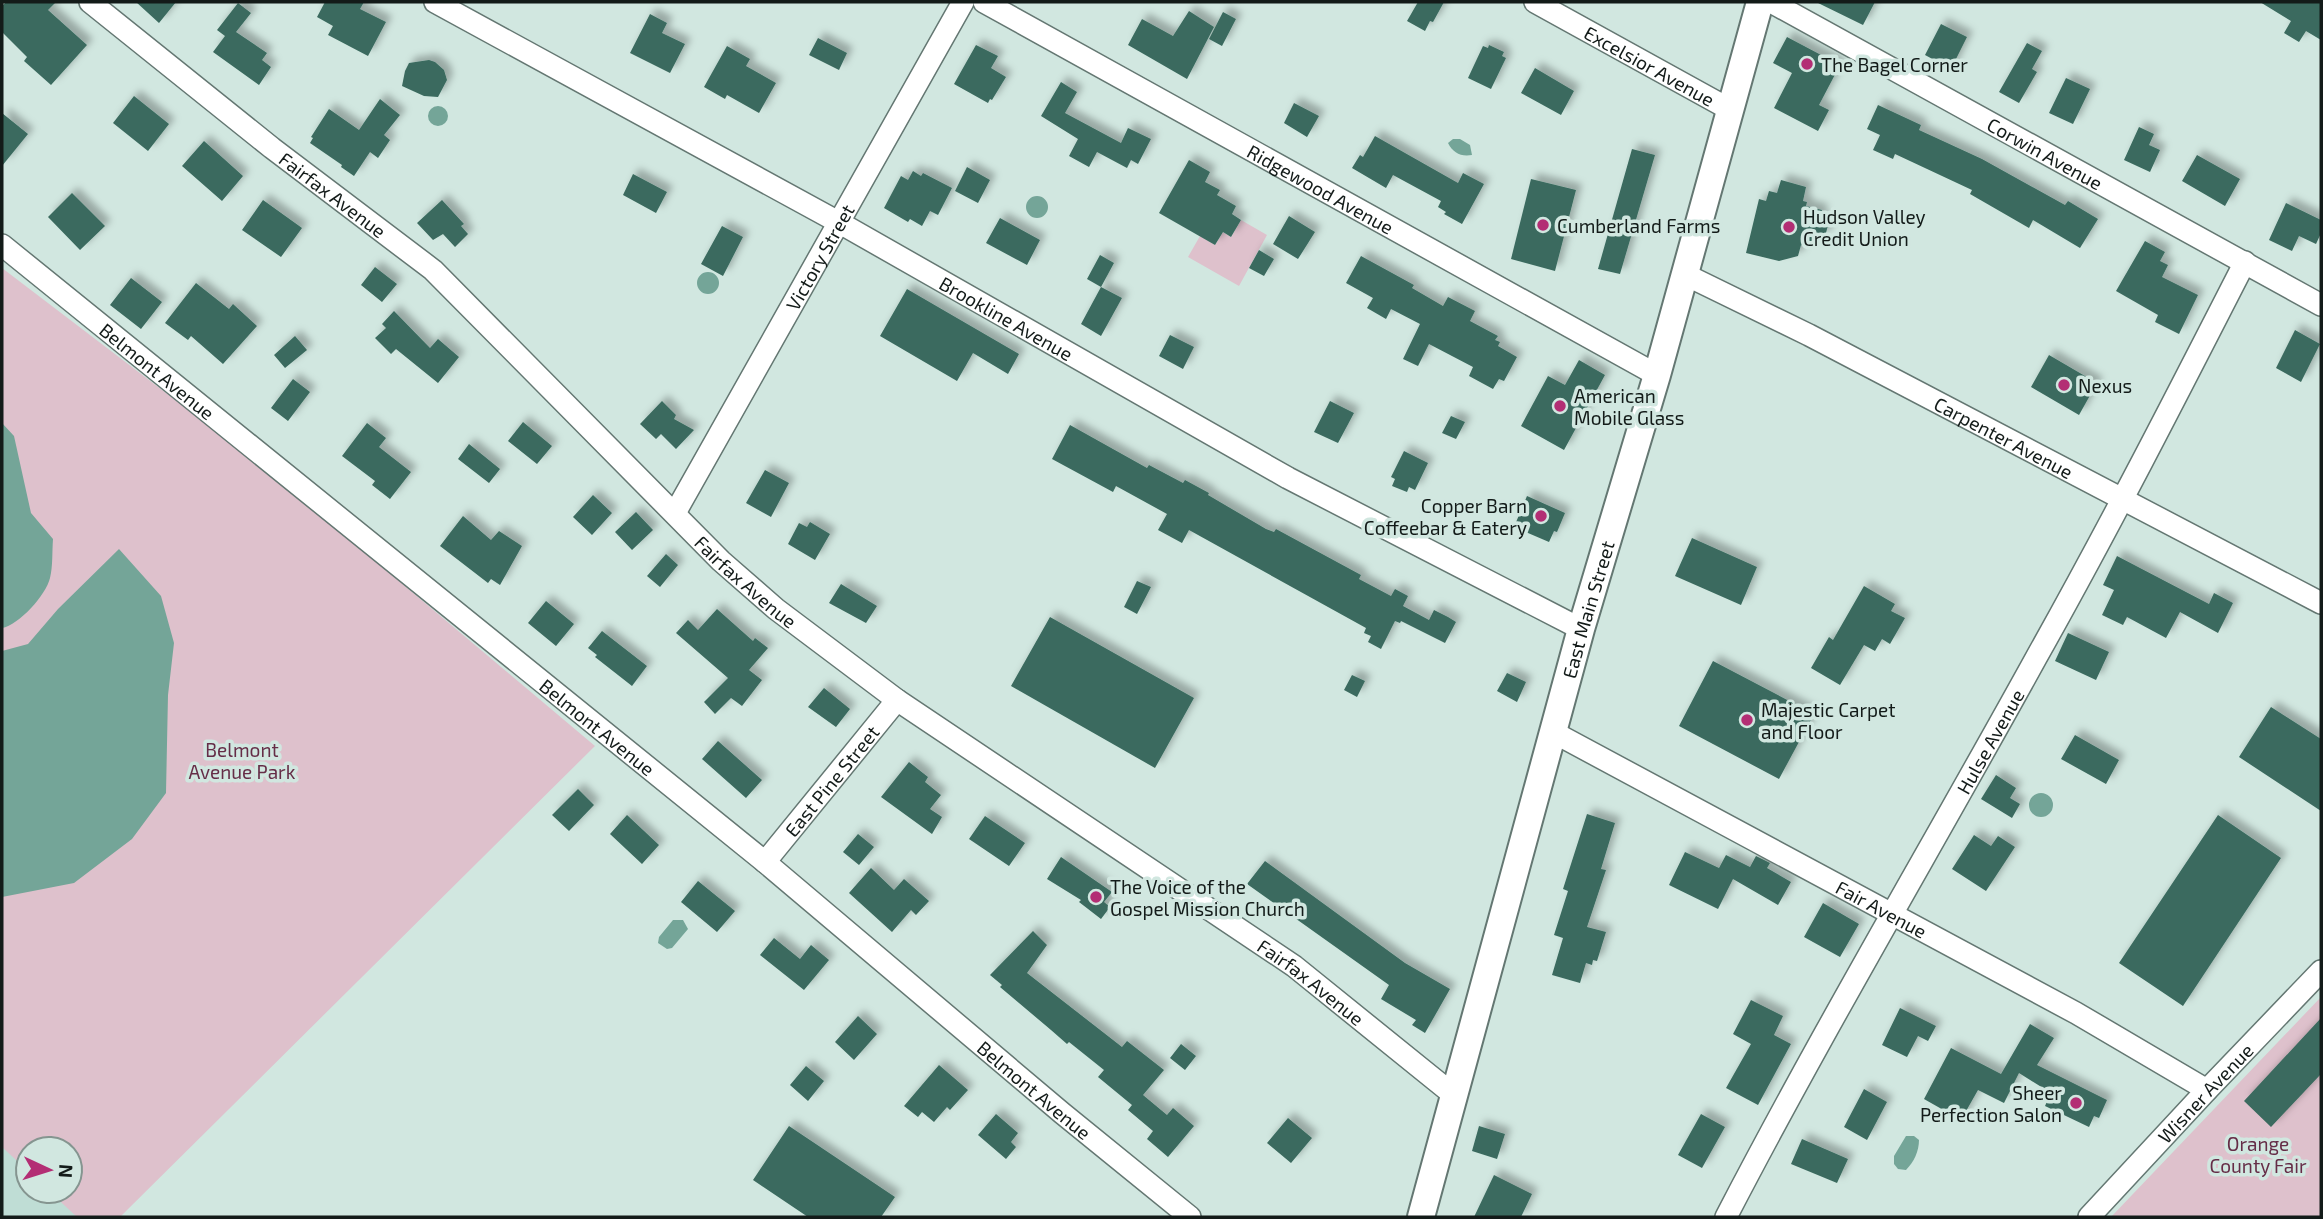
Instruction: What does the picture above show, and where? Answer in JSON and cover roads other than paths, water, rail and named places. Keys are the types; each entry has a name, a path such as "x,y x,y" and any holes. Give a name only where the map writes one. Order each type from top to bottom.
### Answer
{"main road":[{"name":"East Main Street","path":"1421,1217 1581,629 1657,375 1760,2"}],"street":[{"name":"Fairfax Avenue","path":"90,2 272,148 433,270 721,561 776,610 897,699 1294,966 1454,1096"},
{"name":"Brookline Avenue","path":"435,2 840,223 1288,478 1581,629"},
{"name":"Victory Street","path":"675,513 963,2"},
{"name":"Ridgewood Avenue","path":"984,2 1657,375"},
{"name":"Excelsior Avenue","path":"1535,2 1729,109"},
{"name":"Corwin Avenue","path":"1771,2 2321,305"},
{"name":"Belmont Avenue","path":"2,245 765,862 1062,1113 1190,1217"},
{"name":"Hulse Avenue","path":"1726,1217 1892,913 2124,499 2245,262"},
{"name":"Carpenter Avenue","path":"1684,274 1809,335 2321,603"},
{"name":"East Pine Street","path":"765,862 897,699"},
{"name":"Fair Avenue","path":"1553,732 2076,1013 2207,1090"},
{"name":"Wisner Avenue","path":"2089,1217 2321,971"}],"place":[{"name":"The Bagel Corner","path":"1807,64"},
{"name":"Cumberland Farms","path":"1543,225"},
{"name":"Hudson Valley Credit Union","path":"1789,227"},
{"name":"Nexus","path":"2064,385"},
{"name":"American Mobile Glass","path":"1560,406"},
{"name":"Copper Barn Coffeebar & Eatery","path":"1541,516"},
{"name":"Majestic Carpet and Floor","path":"1747,720"},
{"name":"The Voice of the Gospel Mission Church","path":"1096,897"},
{"name":"Sheer Perfection Salon","path":"2076,1103"}],"park label":[{"name":"Belmont Avenue Park","path":"242,760"},
{"name":"Orange County Fair","path":"2258,1154"}]}
